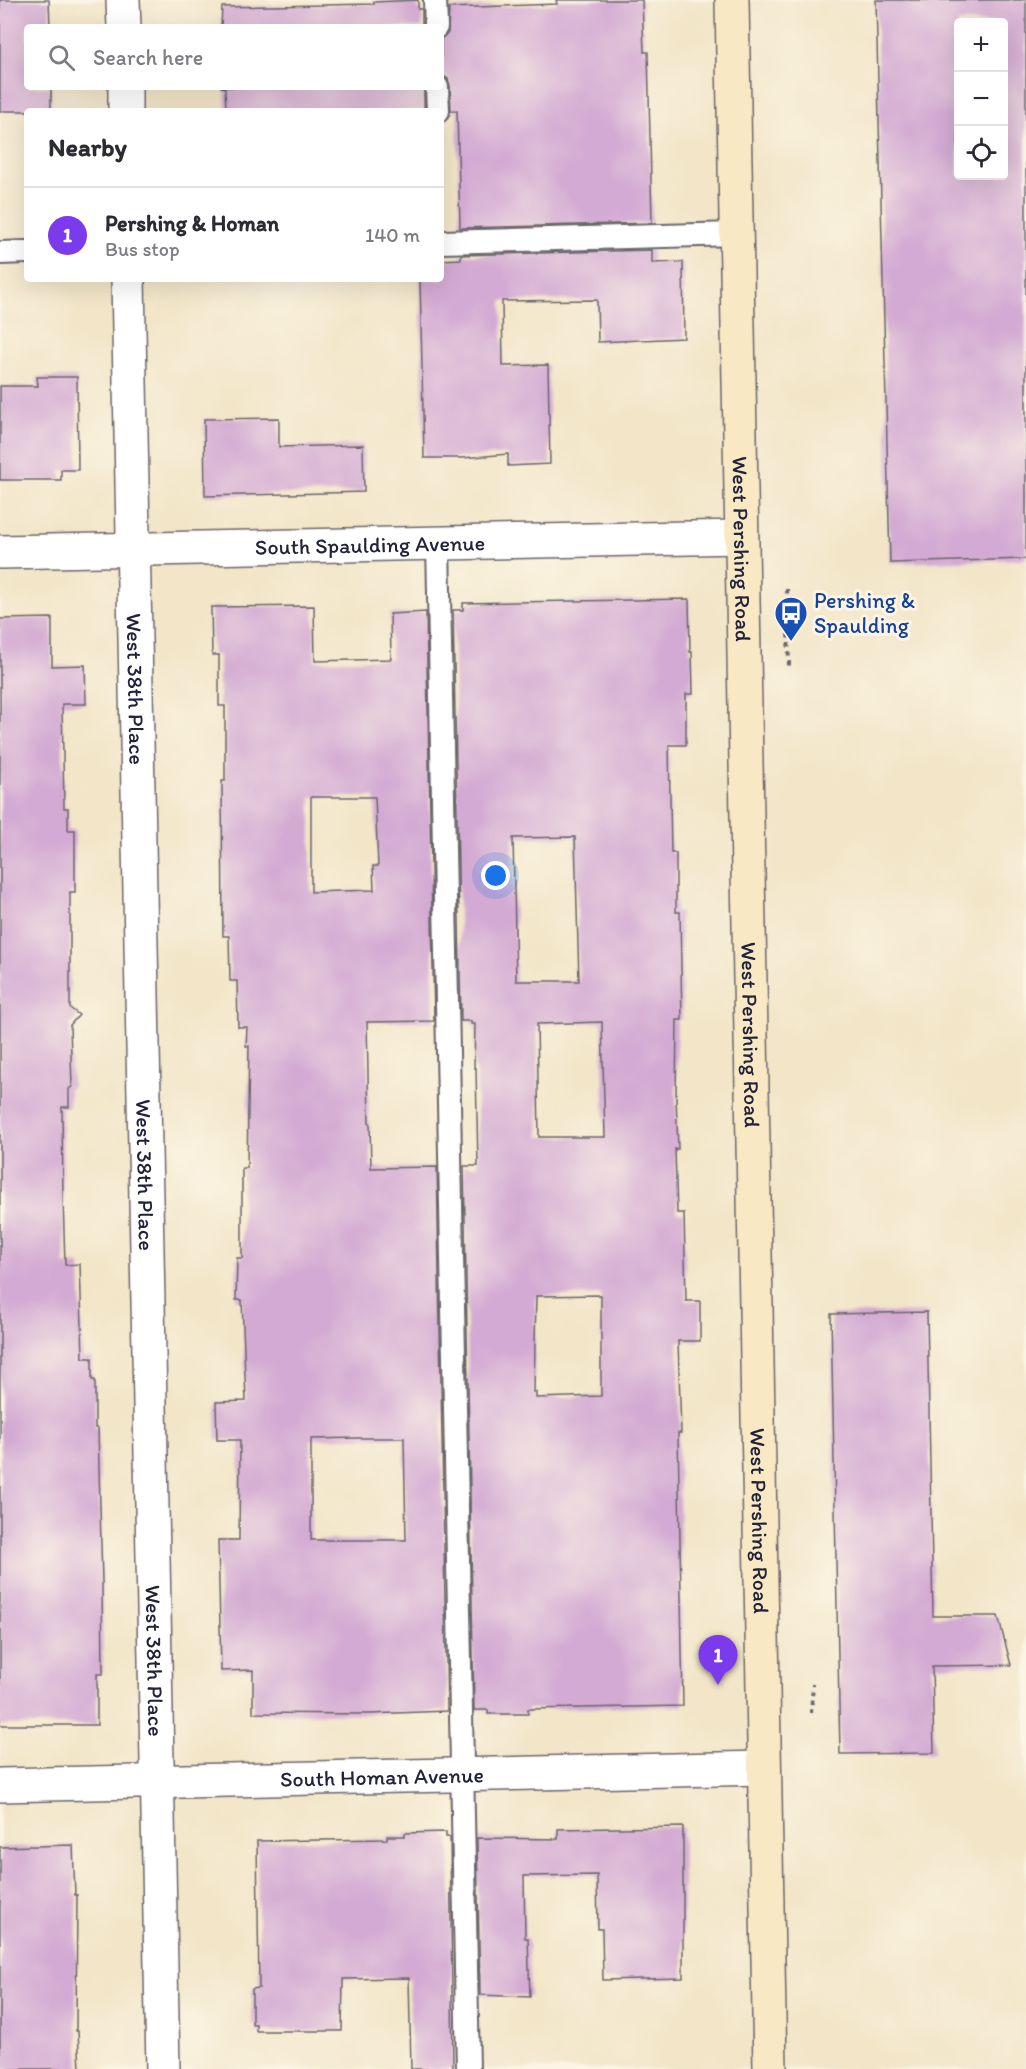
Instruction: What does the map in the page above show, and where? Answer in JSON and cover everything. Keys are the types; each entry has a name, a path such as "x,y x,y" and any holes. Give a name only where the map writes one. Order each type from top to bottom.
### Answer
{"street":[{"path":"123,0 124,24"},
{"name":"West Pershing Road","path":"732,0 770,2069"},
{"path":"125,90 125,108"},
{"name":"West 38th Place","path":"128,282 163,2069"},
{"name":"South Spaulding Avenue","path":"0,552 741,537"},
{"name":"South Homan Avenue","path":"0,1785 764,1768"}],"lane":[{"path":"435,0 436,24"},
{"path":"437,90 438,108"},
{"path":"444,242 736,234"},
{"path":"0,253 24,252"},
{"path":"438,543 468,2069"}],"path":[{"path":"787,589 789,666"},
{"path":"812,1713 813,1684"}],"building":[{"path":"0,0 49,0 50,24 24,24 24,90 51,90 51,108 0,111"},
{"path":"418,0 418,9 422,9 422,24 221,24 222,7 374,4 374,2"},
{"path":"556,0 642,0 644,52 648,52 652,223 460,228 457,111 451,111 450,86 448,79 444,76 444,36 448,33 449,8 557,4"},
{"path":"876,0 1026,0 1026,559 890,563"},
{"path":"225,90 424,90 424,108 226,108"},
{"path":"652,250 652,263 683,262 684,338 598,342 597,300 502,301 503,366 548,365 550,464 508,466 508,454 462,458 424,458 420,282 444,282 444,260 461,259 461,255"},
{"path":"37,377 77,377 78,470 61,470 61,480 0,480 0,386 38,386"},
{"path":"279,418 279,447 363,445 364,492 205,496 204,419"},
{"path":"689,599 693,694 686,694 686,745 669,745 671,853 676,853 676,912 680,912 682,1020 677,1020 678,1149 675,1149 677,1213 684,1213 686,1301 700,1301 700,1341 678,1341 683,1706 528,1709 528,1714 488,1714 488,1710 474,1710 464,1166 478,1166 476,1068 474,1068 475,1024 471,1024 471,1021 461,1021 453,610 463,610 463,603","holes":["575,837 579,981 516,981 513,838","602,1022 605,1137 539,1137 537,1024","601,1295 601,1396 536,1398 536,1392 534,1392 536,1296"]},
{"path":"314,606 315,661 391,659 390,614 426,612 434,1021 367,1022 371,1168 437,1167 447,1711 369,1714 253,1713 253,1670 221,1671 218,1540 239,1540 240,1440 217,1440 216,1402 246,1401 242,1300 236,1300 237,1258 242,1258 242,1168 247,1168 249,1046 246,1046 247,1027 238,1027 237,981 230,981 229,936 223,936 222,781 225,781 225,706 219,706 219,655 212,655 211,607","holes":["311,797 375,797 378,866 373,866 374,890 311,892","404,1438 406,1540 311,1540 311,1439"]},
{"path":"52,618 52,666 85,665 86,704 62,704 64,808 68,808 68,830 75,830 75,892 70,892 70,1008 79,1015 70,1025 72,1087 69,1089 69,1107 62,1107 63,1197 65,1265 80,1264 83,1358 92,1358 92,1380 95,1380 103,1674 97,1674 97,1725 0,1725 0,619"},
{"path":"927,1312 933,1616 998,1616 1011,1665 932,1666 934,1753 840,1754 831,1314"},
{"path":"683,1827 683,1978 603,1980 602,1929 598,1929 597,1875 524,1876 525,1938 528,1938 530,1997 480,1995 477,1838 558,1839 558,1829"},
{"path":"446,1832 446,1837 450,1837 453,2069 411,2069 409,1978 343,1979 342,2031 256,2031 256,2024 252,2024 252,1989 259,1988 257,1841 387,1839 387,1836 405,1836 405,1833"},
{"path":"73,1845 75,1895 77,1895 76,2031 78,2031 80,2069 0,2069 0,1847"}],"place":[{"name":"Pershing & Spaulding","path":"791,642"},
{"name":"Pershing & Homan","path":"718,1685"}]}
